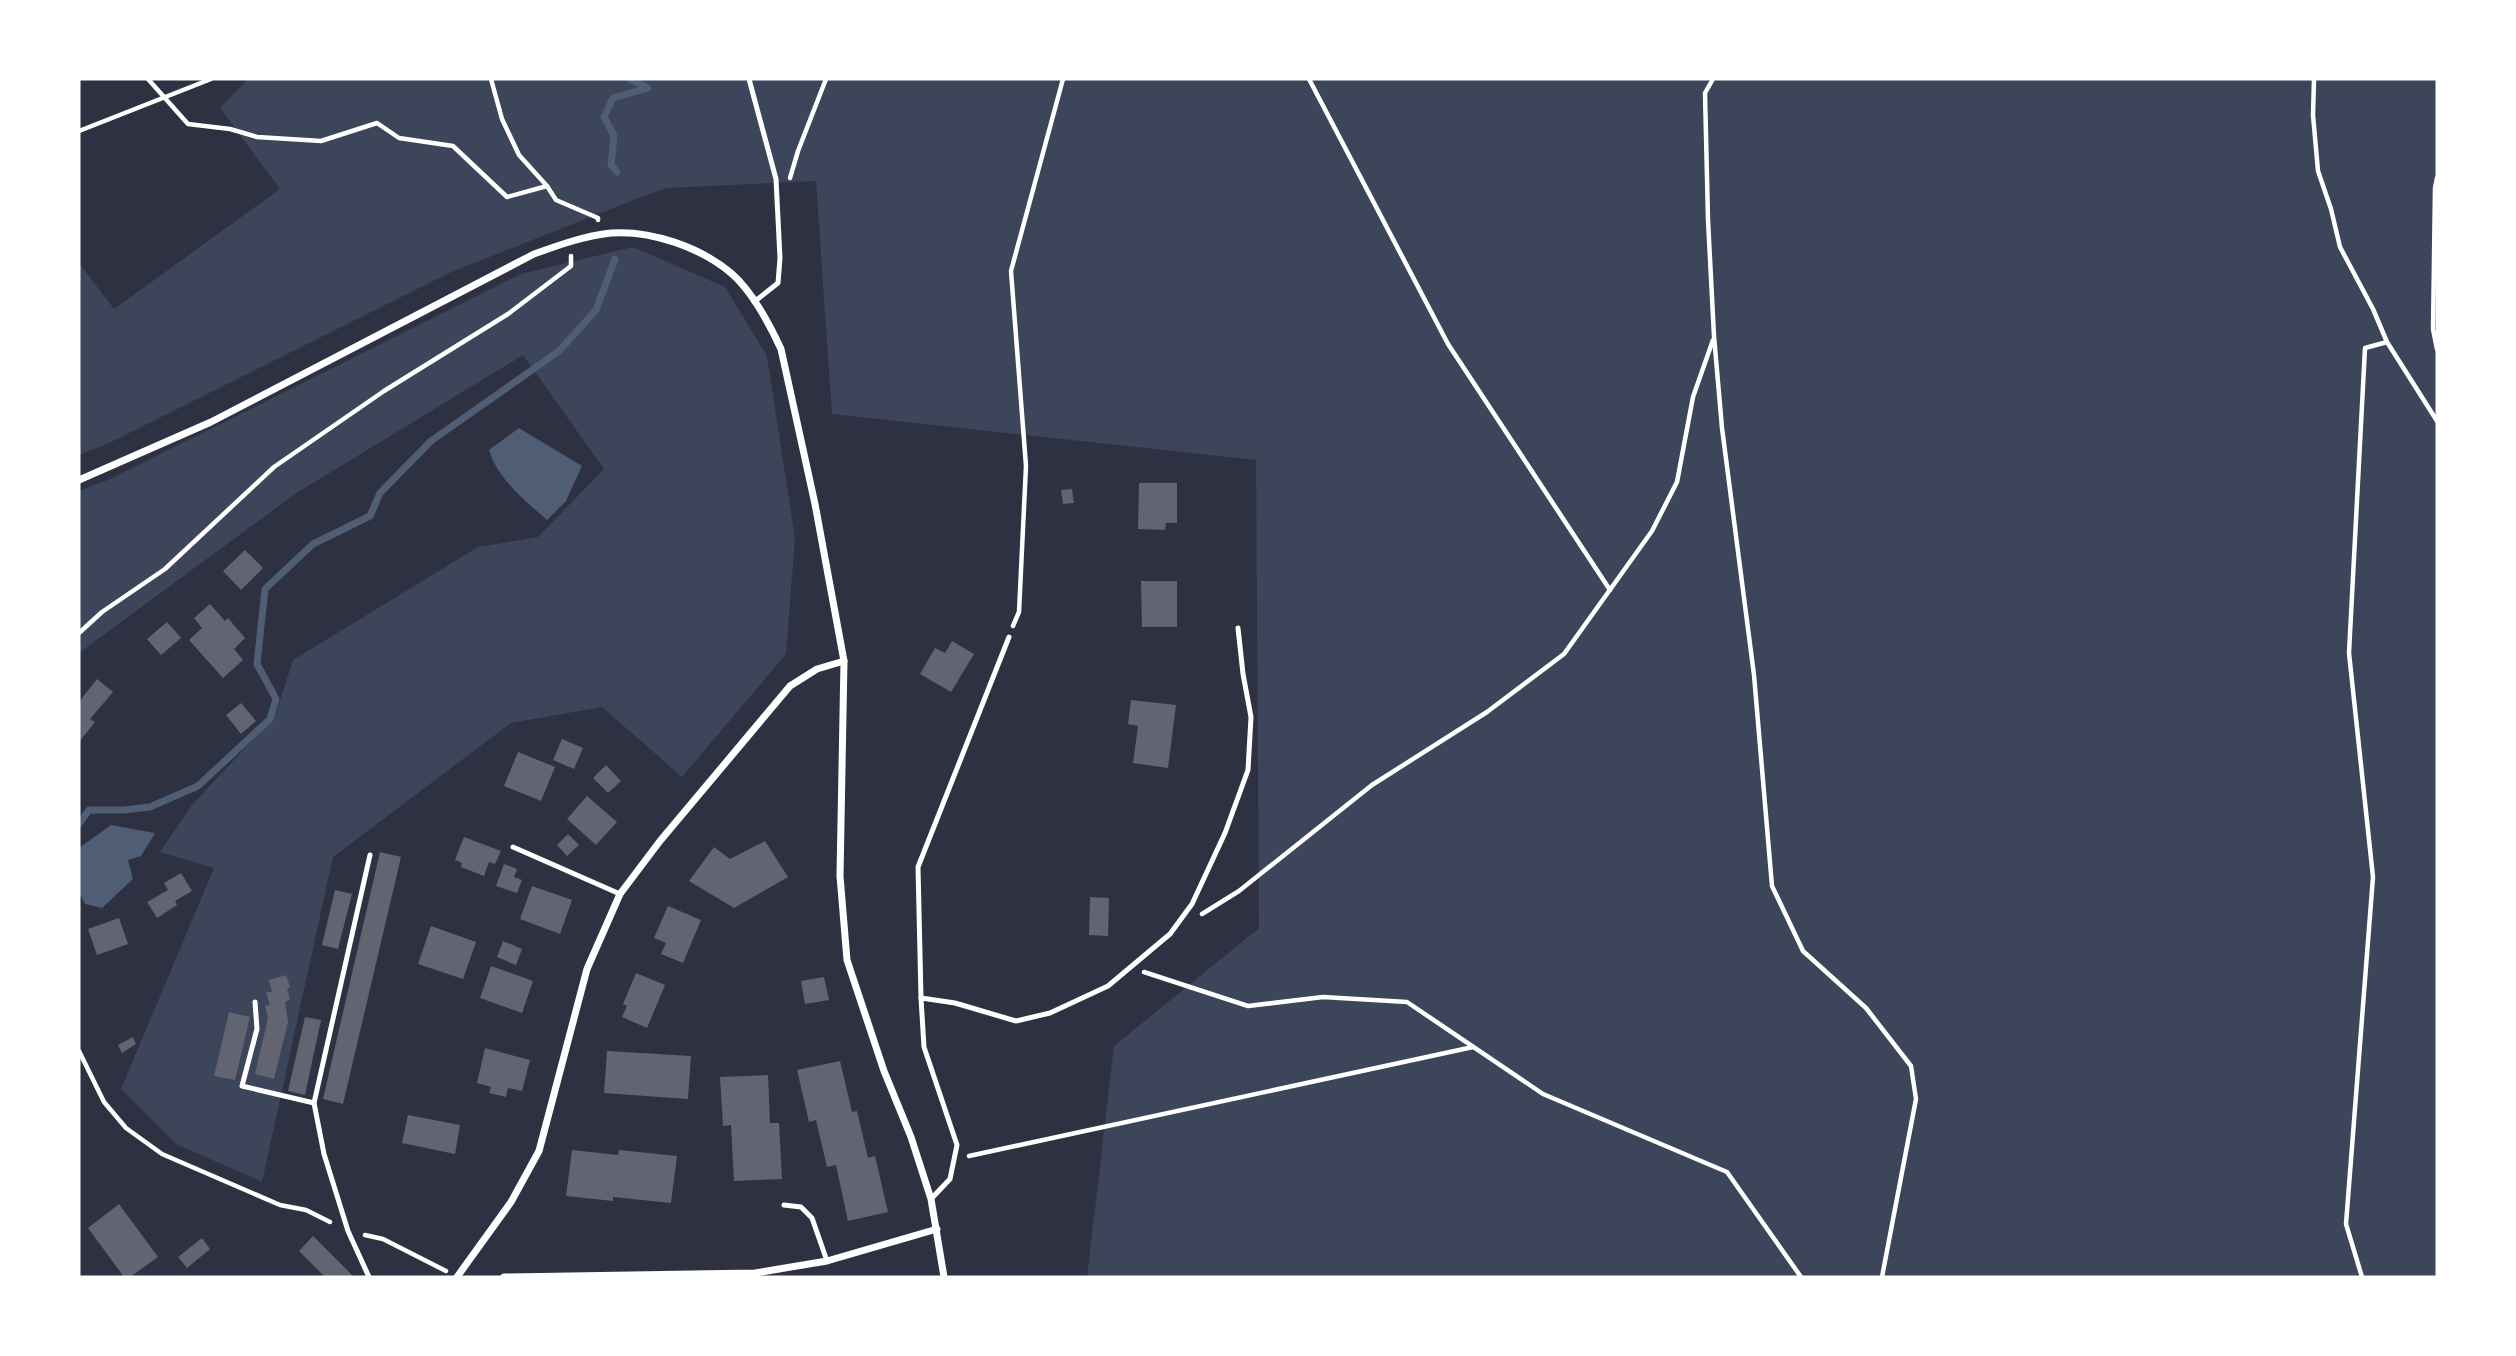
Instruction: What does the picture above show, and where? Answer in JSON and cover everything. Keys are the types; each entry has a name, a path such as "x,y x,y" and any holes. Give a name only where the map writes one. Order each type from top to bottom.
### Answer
{"street":[{"path":"79,480 211,422 534,254 570,241 629,233 656,237 711,259 732,274 770,326 783,359 815,504 844,661 844,777 840,876 847,960 931,1199 944,1277"},
{"path":"456,1277 510,1202 539,1152 587,969 620,894 660,841 790,686 817,669 844,661"},
{"path":"504,1277 755,1273 827,1261 937,1229"}],"lane":[{"path":"749,79 776,179 780,258 778,283 754,302"},
{"path":"921,998 955,1003 1016,1021 1050,1013 1108,986 1170,934 1192,904 1225,834 1248,770 1251,717 1238,628"},
{"path":"931,1199 950,1179 957,1145 924,1047 918,867 1009,637"},
{"path":"513,848 620,894"},
{"path":"369,1277 348,1231 324,1154 314,1103 370,855"},
{"path":"255,1002 257,1029 242,1086 314,1103"},
{"path":"784,1205 801,1207 812,1218 827,1261"}],"path":[{"path":"148,79 188,124 230,129 257,137 321,141 377,123 399,138 453,146 507,197 547,186"},
{"path":"79,131 211,79"},
{"path":"491,79 502,119 519,155 556,200 598,218 599,235"},
{"path":"788,184 826,79"},
{"path":"1009,637 1019,612 1026,466 1011,271 1063,79"},
{"path":"1309,79 1448,344 1610,590"},
{"path":"1713,79 1705,93 1714,336 1722,428 1754,676 1772,886 1803,951 1866,1008 1911,1066 1916,1100 1882,1277"},
{"path":"2314,79 2313,115 2318,171 2340,247 2373,309 2386,342 2437,421"},
{"path":"2437,178 2433,329 2437,349"},
{"path":"79,633 102,612 165,569 274,467 384,391 508,314 562,274 571,266 570,241"},
{"path":"1170,934 1239,891 1371,785 1488,712 1564,654 1653,531 1677,482 1693,397 1714,336"},
{"path":"2362,1277 2346,1224 2373,877 2349,653 2365,348 2386,342"},
{"path":"1130,968 1248,1006 1323,996 1407,1002 1543,1094 1727,1172 1801,1277"},
{"path":"954,1159 1473,1047"},
{"path":"79,1051 104,1102 126,1128 162,1154 280,1205 306,1209 348,1231 383,1239 438,1265 456,1277"}],"shaded area":[{"path":"248,79 2437,79 2437,1277 1087,1277 1114,1046 1259,928 1256,460 832,414 816,181 666,188 636,199 449,273 107,444 79,455 79,263 114,309 280,189 220,108"},
{"path":"633,247 725,287 767,356 795,538 786,654 682,777 602,707 511,723 333,857 262,1182 176,1144 121,1089 214,868 160,852 192,805 275,716 293,660 478,547 538,537 604,469 523,355 295,494 79,653 79,491 110,479 521,274"},
{"path":"519,428 582,466 566,501 547,520 505,479 489,450"},
{"path":"111,825 155,833 141,856 128,860 133,879 102,908 85,904 79,892 79,848"}],"building":[{"path":"1139,483 1177,483 1177,523 1166,523 1165,530 1138,529"},
{"path":"1072,489 1074,503 1063,504 1061,490"},
{"path":"245,550 263,568 241,590 223,571"},
{"path":"1141,581 1177,581 1177,627 1142,627"},
{"path":"210,604 225,621 228,618 245,638 234,649 243,660 223,678 189,640 202,628 194,618"},
{"path":"167,622 181,638 161,655 147,639"},
{"path":"952,641 974,654 951,692 920,674 935,648 945,653"},
{"path":"97,679 113,692 90,719 95,722 79,742 79,702"},
{"path":"1131,700 1176,705 1168,768 1133,763 1138,726 1128,724"},
{"path":"241,703 256,721 241,734 226,715"},
{"path":"562,739 583,748 574,769 553,760"},
{"path":"518,752 555,767 541,801 504,786"},
{"path":"606,765 621,781 608,793 593,778"},
{"path":"587,796 617,822 596,845 567,819"},
{"path":"568,834 579,845 567,856 557,845"},
{"path":"464,837 501,851 495,864 489,862 484,876 461,867 462,863 455,860"},
{"path":"765,841 788,877 734,908 689,881 714,847 730,859"},
{"path":"380,852 401,857 343,1104 323,1099"},
{"path":"504,864 517,869 514,877 522,880 517,893 496,886"},
{"path":"181,873 192,891 175,901 177,905 157,918 147,902 168,890 164,883"},
{"path":"532,886 572,900 560,934 520,919"},
{"path":"335,890 352,894 338,949 322,945"},
{"path":"1090,897 1109,898 1108,936 1089,935"},
{"path":"668,906 701,920 683,963 661,954 666,943 654,938"},
{"path":"119,918 128,944 97,955 88,929"},
{"path":"431,926 476,942 463,979 418,964"},
{"path":"503,941 522,949 516,965 497,957"},
{"path":"491,966 533,981 522,1013 480,998"},
{"path":"636,973 665,985 647,1028 622,1017 627,1006 623,1004"},
{"path":"286,975 290,987 287,989 290,999 285,1002 288,1022 274,1079 255,1074 268,1018 265,1006 270,1005 266,992 272,992 269,980"},
{"path":"824,977 829,1000 805,1004 801,981"},
{"path":"229,1012 250,1017 235,1080 214,1076"},
{"path":"305,1017 321,1020 305,1095 288,1091"},
{"path":"133,1037 136,1044 122,1053 118,1045"},
{"path":"485,1048 530,1060 522,1091 508,1088 506,1097 489,1093 491,1087 477,1083"},
{"path":"607,1051 691,1056 688,1099 604,1093"},
{"path":"840,1061 852,1112 857,1111 868,1158 875,1156 888,1212 848,1221 836,1165 827,1167 816,1120 809,1122 797,1070"},
{"path":"768,1075 770,1123 779,1123 782,1179 734,1181 731,1125 723,1126 720,1077"},
{"path":"408,1115 460,1125 455,1154 402,1143"},
{"path":"572,1150 618,1155 619,1150 677,1156 671,1203 613,1197 613,1201 566,1196"},
{"path":"119,1204 158,1257 130,1277 124,1277 88,1228"},
{"path":"313,1236 354,1277 325,1277 299,1251"},
{"path":"202,1238 210,1249 187,1268 178,1257"}],"waterway":[{"path":"617,172 611,165 614,136 604,117 613,98 648,88 630,79"},
{"path":"79,824 89,810 150,807 198,786 270,719 276,699 257,664 265,589 313,544 370,516 380,493 431,441 559,351 596,310 615,259"}]}
